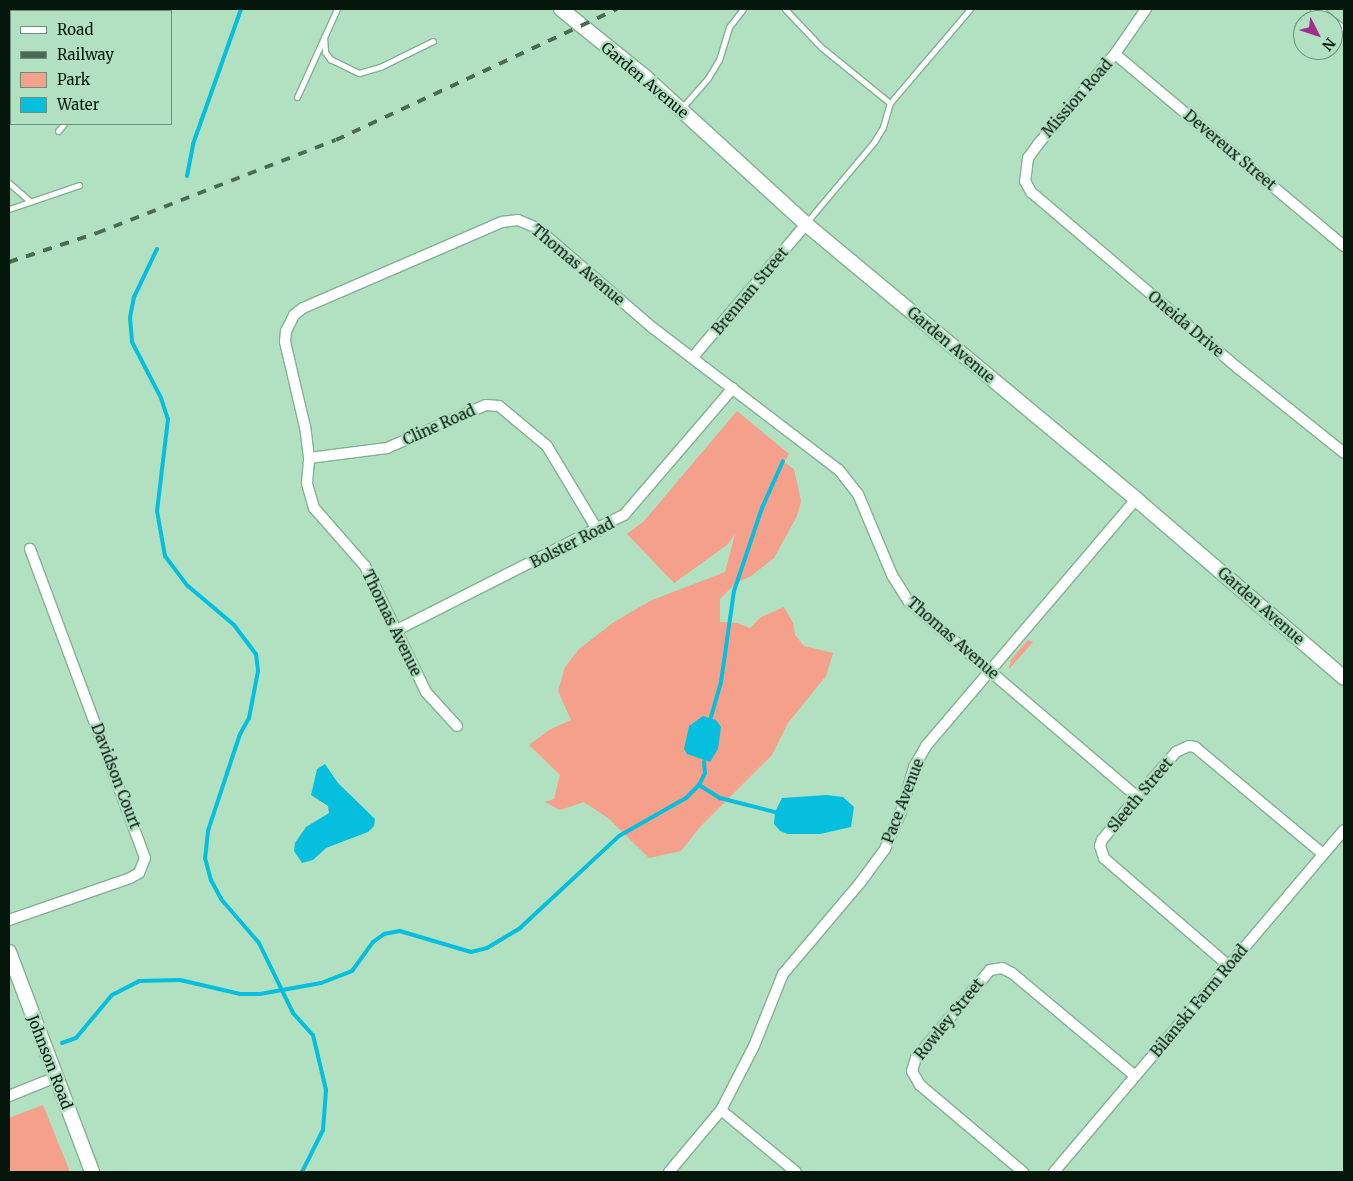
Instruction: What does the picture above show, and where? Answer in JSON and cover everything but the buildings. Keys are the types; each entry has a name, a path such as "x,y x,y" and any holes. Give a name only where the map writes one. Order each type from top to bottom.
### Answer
{"street":[{"name":"Garden Avenue","path":"561,9 681,110 806,224 1136,499 1344,678"},
{"name":"Mission Road","path":"1031,192 1024,172 1028,158 1115,54 1146,9"},
{"name":"Devereux Street","path":"1115,54 1344,246"},
{"name":"Oneida Drive","path":"1031,192 1238,368 1344,453"},
{"name":"Thomas Avenue","path":"457,726 426,692 365,566 314,508 307,483 309,458 299,396 285,342 286,331 294,315 303,308 507,220 523,221 537,228 652,328 733,388 850,482 862,502 902,593 916,609 1137,797"},
{"name":"Brennan Street","path":"694,358 806,224"},
{"name":"Bolster Road","path":"397,630 598,531 639,501 733,388"},
{"name":"Cline Road","path":"309,458 387,448 486,405 499,406 547,446 598,531"},
{"name":"Pace Avenue","path":"669,1172 721,1110 754,1046 783,974 874,866 894,832 921,754 1136,499"},
{"name":"Davidson Court","path":"9,920 130,878 139,873 145,858 30,549"},
{"path":"1297,636 1344,665"},
{"name":"Sleeth Street","path":"1229,966 1104,858 1100,846 1102,840 1137,797 1176,752 1189,746 1195,747 1323,854"},
{"name":"Bilanski Farm Road","path":"1054,1172 1344,830"},
{"name":"Johnson Road","path":"9,952 92,1172"},
{"name":"Rowley Street","path":"1024,1172 920,1085 912,1071 916,1058 990,970 1002,968 1012,973 1135,1076"},
{"path":"9,1096 56,1077"},
{"path":"721,1110 796,1172"}],"lane":[{"path":"297,98 337,9"},
{"path":"681,110 708,78 719,60 728,28 743,9"},
{"path":"785,9 821,47 890,103"},
{"path":"806,224 874,142 883,127 890,103 970,9"},
{"path":"324,37 325,52 330,59 359,73 380,68 433,41"},
{"path":"58,131 63,125"},
{"path":"9,183 30,201"},
{"path":"9,209 79,184"}],"green space":[{"path":"737,411 789,454 784,462 794,469 801,501 797,516 774,558 751,576 736,583 720,599 720,622 737,623 750,628 761,617 784,607 793,623 795,635 804,646 833,653 826,676 788,723 772,755 700,827 681,851 649,858 608,818 584,802 560,810 545,802 554,799 560,775 529,745 549,730 571,720 558,691 565,667 579,649 614,622 650,601 725,572 735,534 727,545 674,583 627,534 644,521"},
{"path":"1028,640 1033,642 1009,669 1011,660"},
{"path":"43,1105 70,1172 9,1172 9,1118"}],"water":[{"path":"703,716 716,720 721,727 718,749 710,762 687,754 684,749 689,726"},
{"path":"325,764 338,783 375,819 374,826 368,832 326,848 313,860 302,863 294,851 295,843 306,827 329,813 328,806 311,795 317,769"},
{"path":"827,795 843,797 854,807 851,827 820,834 788,834 780,831 774,824 775,812 782,798"}],"waterway":[{"path":"187,176 193,144 241,9"},
{"path":"157,249 134,297 130,318 132,342 161,398 168,419 157,511 165,556 188,586 234,625 256,654 258,671 249,718 240,734 208,831 205,858 211,880 221,899 259,943 293,1013 313,1035 326,1090 323,1130 302,1172"},
{"path":"711,717 721,682 734,591 762,508 783,461"},
{"path":"62,1043 76,1038 112,995 139,981 180,980 240,994 260,994 321,983 352,971 373,942 384,934 400,931 471,952 487,948 520,928 619,836 686,798 699,785 705,773 704,762"},
{"path":"699,785 720,798 775,812"}],"railway":[{"path":"9,262 97,233 336,140 617,9"}]}
